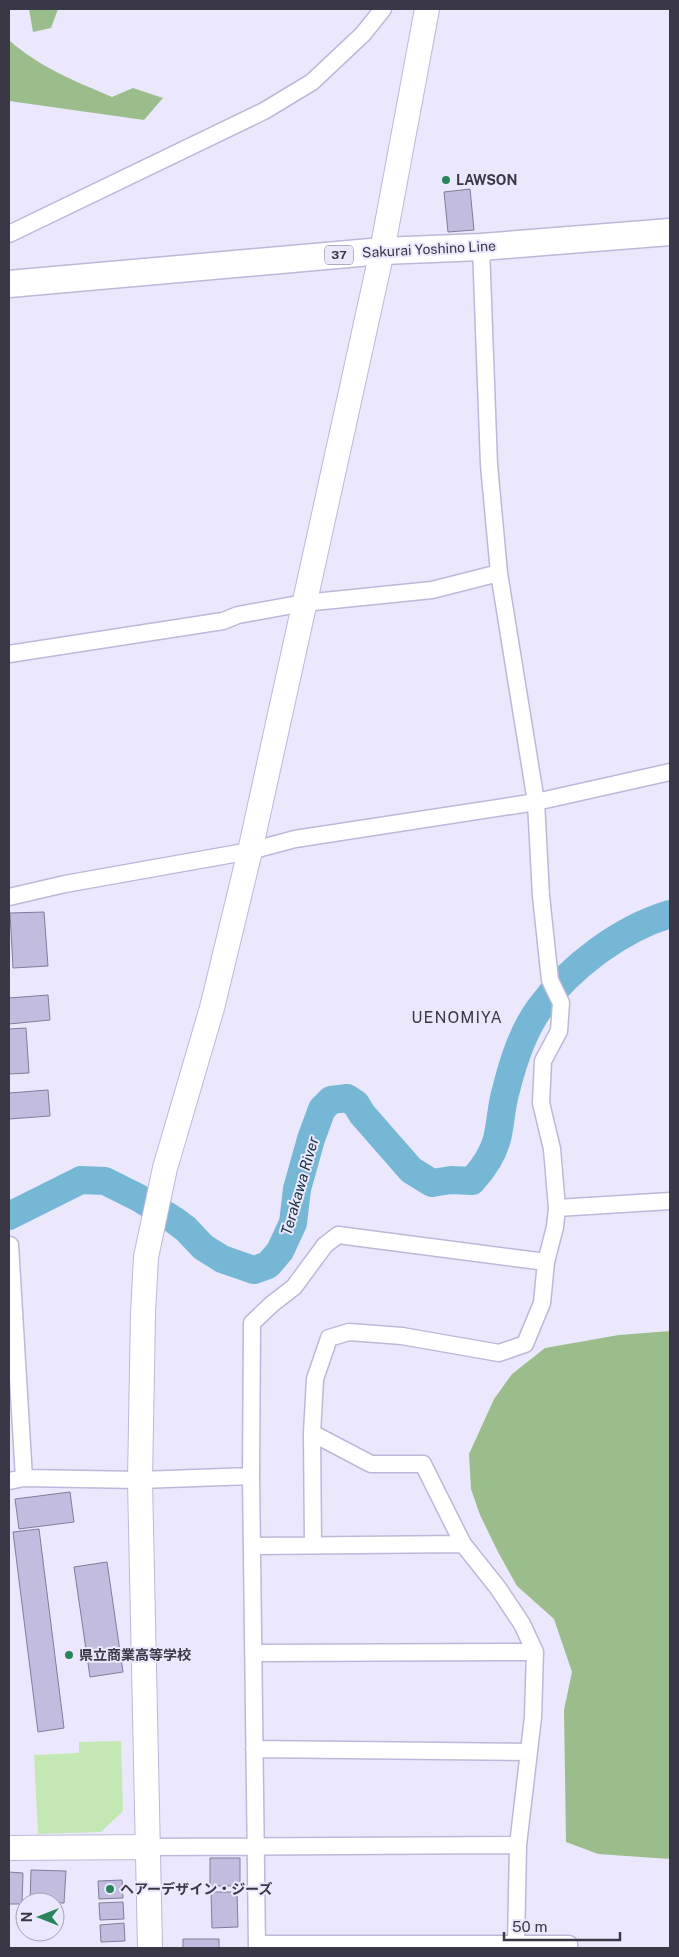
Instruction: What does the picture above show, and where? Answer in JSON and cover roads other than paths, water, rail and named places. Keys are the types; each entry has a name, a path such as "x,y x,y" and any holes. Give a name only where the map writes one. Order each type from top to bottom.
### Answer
{"main road":[{"name":"Sakurai Yoshino Line","path":"9,284 382,251 481,247 670,232"}],"street":[{"path":"9,234 272,106 312,82 363,34 383,9"},
{"path":"150,1948 140,1480 146,1257 165,1168 212,1008 250,851 382,251 428,9"},
{"path":"313,1545 312,1433 315,1379 329,1338 349,1332 402,1336 499,1353 525,1344 542,1303 546,1262 555,1228 557,1208 552,1149 541,1103 543,1060 559,1031 561,1003 550,980 541,896 536,802 499,573 489,465 481,247"},
{"path":"9,654 223,621 238,615 304,603 432,590 499,573"},
{"path":"9,897 65,884 250,851 295,838 536,802 670,772"},
{"path":"557,1208 670,1201"},
{"path":"546,1262 338,1235 325,1245 294,1288 272,1304 252,1323 251,1476 257,1946 569,1944 569,1948"},
{"path":"9,1245 16,1480 140,1480 251,1476"},
{"path":"312,1433 371,1464 423,1464 463,1544 498,1588 522,1624 535,1652 530,1752 518,1845 516,1944"},
{"path":"252,1546 463,1544"},
{"path":"253,1653 535,1652"},
{"path":"254,1749 530,1752"},
{"path":"9,1848 518,1845"}],"waterway":[{"name":"Terakawa River","path":"9,1216 81,1180 105,1181 139,1198 174,1220 186,1229 203,1247 222,1259 254,1270 268,1265 280,1251 293,1223 297,1189 311,1139 322,1109 331,1100 347,1098 356,1104 362,1114 411,1170 432,1183 451,1180 472,1181 487,1162 495,1145 504,1096 515,1058 523,1038 539,1009 551,993 597,951 633,929 670,914"}],"place":[{"name":"LAWSON","path":"446,180"},
{"name":"県立商業高等学校","path":"69,1655"},
{"name":"ヘアーデザイン・ジーズ","path":"110,1889"}],"district":[{"name":"UENOMIYA","path":"457,1017"}]}
